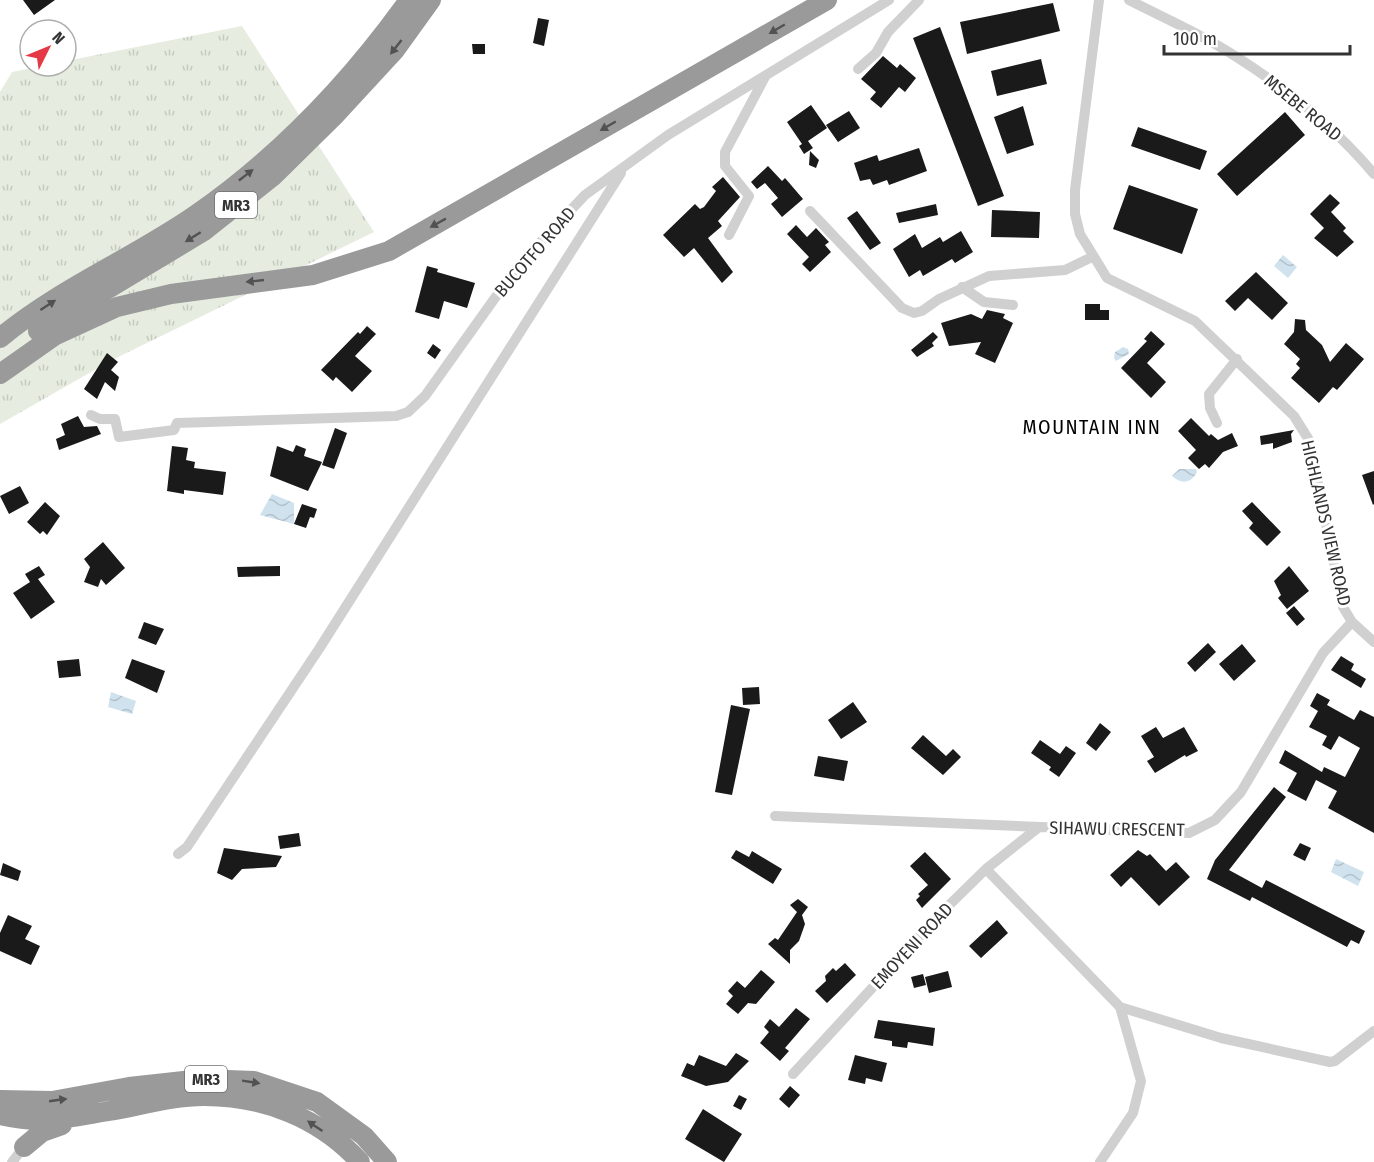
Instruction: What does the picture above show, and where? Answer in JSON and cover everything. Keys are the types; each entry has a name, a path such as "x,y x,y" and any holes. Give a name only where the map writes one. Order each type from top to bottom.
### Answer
{"highway":[{"name":"MR3","path":"0,338 86,280 197,214 255,168 310,117 372,52 409,0"},
{"name":"MR3","path":"0,362 41,329 204,231 272,177 336,114 395,50 431,0"},
{"path":"0,374 54,336 117,307 171,294 313,275 389,251 827,0"},
{"name":"MR3","path":"0,1100 52,1101 202,1079 254,1081 318,1102 364,1136 387,1162"},
{"name":"MR3","path":"9,1117 46,1122 202,1095 254,1099 304,1118 346,1147 360,1162"},
{"path":"9,1117 18,1154 51,1127 95,1119 131,1107"}],"street":[{"name":"BUCOTFO ROAD","path":"91,415 100,419 115,419 119,437 152,430 174,430 177,423 375,417 408,412 425,396 517,267 585,195 668,135 888,0"},
{"path":"858,69 876,53 888,32 919,0"},
{"name":"HIGHLANDS VIEW ROAD","path":"1098,0 1075,190 1075,214 1080,234 1092,257 1107,278 1195,321 1294,416 1309,440 1343,607 1352,622 1374,642"},
{"name":"MSEBE ROAD","path":"1129,0 1234,55 1301,103 1358,155 1374,174"},
{"path":"729,235 749,196 725,166 725,152 766,75"},
{"path":"178,854 192,839 319,649 624,168"},
{"path":"810,212 902,308 914,313 922,311 962,287 989,276 1065,270 1092,257"},
{"path":"962,287 984,302 1013,305"},
{"path":"1217,423 1210,408 1209,394 1237,359"},
{"name":"SIHAWU CRESCENT","path":"775,816 1189,832 1215,820 1241,792 1323,653 1352,622"},
{"name":"EMOYENI ROAD","path":"793,1074 942,912 986,869 1039,827"},
{"path":"986,869 1120,1007 1141,1081 1133,1113 1100,1162"},
{"path":"1120,1007 1221,1038 1330,1062 1335,1061 1374,1031"}],"green space":[{"path":"242,26 374,232 112,360 0,424 0,92 12,72 18,71 18,78 78,78 78,59"}],"water":[{"path":"1283,255 1297,267 1288,278 1274,266"},
{"path":"1123,347 1128,349 1129,354 1116,361 1115,352"},
{"path":"1179,469 1196,469 1197,472 1195,476 1183,482 1172,476"},
{"path":"272,494 294,503 294,524 260,515"},
{"path":"111,692 136,701 132,714 108,707"},
{"path":"1336,859 1364,872 1358,886 1331,872"}],"building":[{"path":"23,0 55,0 34,15"},
{"path":"1053,3 1060,31 967,54 960,22"},
{"path":"538,18 549,20 544,46 533,43"},
{"path":"940,27 1004,196 978,206 913,38"},
{"path":"472,44 485,44 485,54 473,54"},
{"path":"883,56 897,68 900,64 916,78 905,92 899,87 881,108 870,99 876,92 861,79"},
{"path":"1041,59 1047,84 997,96 991,71"},
{"path":"811,105 827,128 808,141 813,148 804,154 799,146 802,144 787,122"},
{"path":"1023,106 1034,145 1007,154 994,117"},
{"path":"849,111 860,128 838,142 826,125"},
{"path":"1285,112 1305,135 1237,196 1217,174"},
{"path":"1138,127 1207,151 1200,170 1131,146"},
{"path":"919,148 927,171 889,185 887,180 873,185 870,179 860,181 854,163 877,155 879,161"},
{"path":"810,151 819,160 816,168 809,165"},
{"path":"768,166 782,181 785,178 803,199 782,217 771,204 778,198 765,183 757,189 751,182"},
{"path":"723,177 740,197 718,221 722,226 708,238 733,272 722,283 694,248 684,257 663,235 695,204 700,209 704,207 716,191 712,187"},
{"path":"1129,185 1198,209 1182,254 1113,229"},
{"path":"1330,194 1340,203 1331,212 1346,228 1343,231 1354,242 1337,257 1314,238 1324,228 1310,214"},
{"path":"936,204 938,215 899,223 896,213"},
{"path":"992,210 1040,212 1039,238 991,237"},
{"path":"857,211 881,243 870,250 847,218"},
{"path":"796,225 807,237 816,228 829,242 825,245 831,252 810,272 802,264 809,257 787,234"},
{"path":"961,231 973,252 955,263 952,259 923,276 920,270 909,277 893,249 915,234 922,248 940,237 943,242"},
{"path":"427,266 438,269 437,272 475,283 467,308 444,301 439,319 415,312"},
{"path":"1256,272 1288,303 1272,320 1248,298 1235,311 1225,301"},
{"path":"1085,304 1100,304 1100,310 1109,310 1109,320 1085,320"},
{"path":"987,310 1005,314 1003,318 1013,323 995,363 975,354 981,342 949,346 941,323 971,314 982,319"},
{"path":"1295,319 1305,320 1306,330 1322,345 1330,362 1346,343 1364,359 1337,390 1333,387 1319,403 1291,378 1300,368 1296,364 1300,359 1284,344 1294,332"},
{"path":"367,326 376,334 355,356 372,371 352,392 336,377 333,381 321,370 358,332 360,334"},
{"path":"1151,331 1165,344 1147,363 1166,382 1151,398 1121,368 1147,341 1144,339"},
{"path":"933,332 938,337 932,343 934,346 917,357 911,350"},
{"path":"433,344 441,350 435,359 427,353"},
{"path":"107,353 118,362 111,370 119,377 115,391 105,382 97,399 84,389"},
{"path":"78,416 84,427 97,426 101,434 59,450 56,439 65,435 61,424"},
{"path":"1191,418 1209,436 1211,434 1218,440 1232,433 1238,446 1223,452 1209,468 1205,464 1199,469 1188,458 1196,450 1178,431"},
{"path":"335,428 347,433 334,469 322,465"},
{"path":"1294,430 1291,434 1292,442 1273,449 1273,443 1261,445 1260,436"},
{"path":"296,445 306,449 304,456 322,462 308,491 270,476 277,446 293,452"},
{"path":"172,446 188,448 186,460 195,462 194,468 226,472 223,495 184,490 184,494 167,491"},
{"path":"1374,471 1374,504 1373,505 1362,475"},
{"path":"20,486 29,503 9,514 0,496"},
{"path":"45,502 60,516 47,535 43,531 40,534 27,522"},
{"path":"1252,502 1281,532 1267,546 1249,528 1253,523 1242,511"},
{"path":"302,504 317,509 314,518 310,517 306,528 294,524"},
{"path":"103,542 125,568 106,585 101,579 98,587 84,582 90,567 84,559"},
{"path":"39,566 45,575 38,579 55,602 31,619 13,593 30,582 25,574"},
{"path":"280,566 280,576 238,577 237,567"},
{"path":"1289,566 1309,591 1287,609 1278,598 1281,595 1274,581"},
{"path":"1294,606 1305,619 1297,626 1286,613"},
{"path":"144,622 164,629 156,645 138,638"},
{"path":"1208,643 1216,652 1195,672 1187,663"},
{"path":"1242,644 1256,661 1234,681 1219,664"},
{"path":"1341,656 1354,664 1351,670 1366,679 1361,688 1331,670"},
{"path":"79,659 81,676 59,678 57,661"},
{"path":"132,659 165,671 157,693 125,678"},
{"path":"759,687 760,704 743,705 742,688"},
{"path":"1317,693 1330,700 1327,705 1354,720 1360,710 1374,717 1374,833 1328,808 1337,791 1316,780 1306,801 1287,791 1297,773 1279,763 1285,750 1322,772 1324,767 1345,777 1360,748 1339,736 1331,750 1322,745 1327,736 1309,727 1318,711 1310,706"},
{"path":"853,702 867,722 841,739 828,720"},
{"path":"731,705 750,709 732,795 715,792"},
{"path":"1100,723 1111,732 1096,751 1086,743"},
{"path":"1156,727 1163,738 1184,727 1198,751 1186,757 1185,755 1155,773 1147,761 1154,757 1141,736"},
{"path":"923,735 946,756 953,749 961,757 943,775 911,748"},
{"path":"1040,740 1060,754 1066,746 1076,753 1059,777 1049,770 1051,767 1031,753"},
{"path":"818,756 848,761 844,781 814,776"},
{"path":"1274,787 1286,797 1229,870 1262,888 1266,880 1365,931 1359,944 1351,940 1347,947 1252,897 1250,901 1207,879 1215,860"},
{"path":"299,833 301,846 280,849 278,836"},
{"path":"1300,843 1311,848 1305,861 1293,855"},
{"path":"224,848 282,856 276,867 242,869 232,880 217,873"},
{"path":"736,850 749,857 752,851 782,869 773,884 731,858"},
{"path":"1138,850 1147,856 1150,854 1166,871 1176,862 1190,877 1159,906 1131,877 1121,887 1110,875"},
{"path":"925,852 951,879 922,908 916,900 920,896 918,894 928,885 910,866"},
{"path":"3,863 21,871 18,881 0,875"},
{"path":"798,899 808,907 802,915 805,924 799,941 790,950 790,964 768,944 775,938 778,940 797,912 790,905"},
{"path":"8,915 32,926 25,939 40,946 31,965 0,951 0,933"},
{"path":"997,920 1008,933 981,958 969,946"},
{"path":"845,963 856,975 827,1003 815,991 826,981 825,976 833,968 836,971"},
{"path":"761,970 775,982 756,1004 748,1003 738,1014 726,1004 733,996 728,991 737,981 745,988"},
{"path":"948,971 952,987 929,993 925,977"},
{"path":"923,974 926,985 914,988 911,977"},
{"path":"796,1008 810,1019 785,1048 789,1051 780,1061 760,1043 769,1032 764,1027 770,1019 779,1027"},
{"path":"878,1020 935,1028 933,1046 908,1042 907,1048 892,1046 892,1041 874,1038"},
{"path":"736,1053 749,1061 728,1082 706,1086 681,1076 687,1063 694,1066 699,1055 726,1066"},
{"path":"855,1055 887,1063 882,1082 866,1078 865,1084 848,1080"},
{"path":"790,1086 800,1095 789,1108 779,1099"},
{"path":"739,1095 747,1099 741,1110 733,1106"},
{"path":"703,1109 742,1134 724,1162 685,1139"}],"district":[{"name":"MOUNTAIN INN","path":"1092,427"}]}
